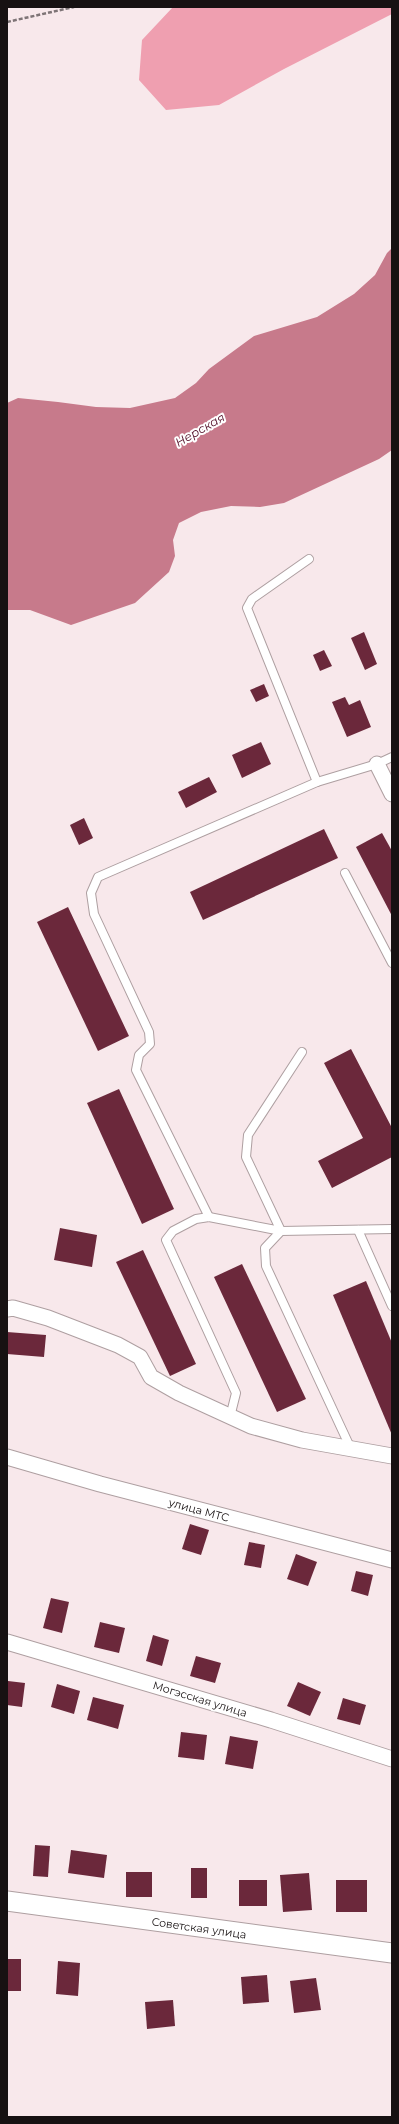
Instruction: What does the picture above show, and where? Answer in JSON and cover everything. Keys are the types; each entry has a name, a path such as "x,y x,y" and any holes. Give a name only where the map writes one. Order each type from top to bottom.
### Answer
{"street":[{"path":"377,764 392,794"},
{"path":"7,1309 13,1308 48,1318 118,1345 140,1357 151,1378 251,1426 302,1440 392,1456"},
{"name":"улица МТС","path":"7,1457 100,1484 392,1560"},
{"name":"Могэсская улица","path":"7,1642 256,1715 392,1759"},
{"name":"Советская улица","path":"7,1901 392,1953"}],"lane":[{"path":"309,559 252,599 247,608 317,782"},
{"path":"209,1217 136,1070 139,1055 150,1044 149,1032 94,914 91,893 98,877 317,782 377,764 392,757"},
{"path":"345,873 392,963"},
{"path":"281,1231 246,1157 248,1135 302,1052"},
{"path":"230,1416 236,1393 166,1240 173,1231 196,1219 209,1217 281,1231 392,1229"},
{"path":"358,1230 392,1306"},
{"path":"281,1231 265,1248 266,1266 351,1449"}],"path":[{"path":"7,22 74,7"}],"shaded area":[{"path":"173,7 392,7 392,14 284,69 219,105 166,110 139,80 142,40"}],"water":[{"name":"Нерская","path":"392,248 392,450 379,459 284,503 260,507 231,506 201,512 179,523 173,540 175,556 169,572 135,603 71,625 30,610 7,610 7,403 18,398 96,407 130,408 175,398 196,383 209,369 254,336 317,317 354,294 375,275 387,253"}],"building":[{"path":"364,632 377,664 365,670 351,638"},
{"path":"324,650 332,666 320,671 313,655"},
{"path":"264,684 269,696 256,702 250,690"},
{"path":"345,697 349,705 360,700 371,727 347,737 332,702"},
{"path":"261,742 271,764 242,778 232,755"},
{"path":"209,777 217,792 186,808 178,792"},
{"path":"84,818 93,838 79,845 70,825"},
{"path":"324,829 338,858 203,920 190,892"},
{"path":"382,833 392,851 392,916 356,847"},
{"path":"68,907 129,1036 98,1051 37,922"},
{"path":"351,1049 392,1128 392,1157 332,1188 318,1161 363,1138 324,1063"},
{"path":"119,1089 174,1209 142,1224 87,1103"},
{"path":"60,1228 97,1235 92,1267 54,1260"},
{"path":"143,1250 196,1364 170,1376 116,1262"},
{"path":"242,1264 306,1399 277,1412 214,1277"},
{"path":"366,1281 392,1343 392,1435 333,1295"},
{"path":"7,1332 46,1335 44,1357 7,1354"},
{"path":"190,1524 209,1530 201,1555 182,1549"},
{"path":"249,1542 265,1545 261,1568 244,1565"},
{"path":"296,1554 317,1562 308,1586 287,1579"},
{"path":"356,1571 373,1575 368,1596 351,1591"},
{"path":"51,1598 69,1602 62,1633 43,1628"},
{"path":"100,1622 125,1628 119,1653 94,1647"},
{"path":"153,1635 169,1640 162,1666 146,1661"},
{"path":"196,1656 221,1663 215,1683 190,1676"},
{"path":"8,1681 25,1683 22,1707 7,1705"},
{"path":"298,1682 321,1692 310,1716 287,1706"},
{"path":"57,1684 80,1691 74,1714 51,1707"},
{"path":"93,1697 124,1705 118,1729 87,1720"},
{"path":"343,1698 366,1705 360,1725 337,1719"},
{"path":"181,1732 207,1735 204,1760 178,1757"},
{"path":"230,1736 258,1741 253,1769 225,1764"},
{"path":"35,1845 50,1846 48,1877 33,1876"},
{"path":"71,1850 107,1855 104,1878 68,1873"},
{"path":"191,1868 207,1868 207,1898 191,1898"},
{"path":"126,1872 152,1872 152,1897 126,1897"},
{"path":"309,1873 312,1910 283,1912 280,1875"},
{"path":"239,1880 267,1880 267,1906 239,1906"},
{"path":"336,1880 367,1880 367,1912 336,1912"},
{"path":"7,1959 21,1959 21,1991 7,1991"},
{"path":"58,1961 80,1963 78,1996 56,1994"},
{"path":"267,1975 269,2002 243,2004 241,1977"},
{"path":"316,1978 321,2010 294,2013 290,1981"},
{"path":"173,2000 175,2026 147,2029 145,2002"}]}
